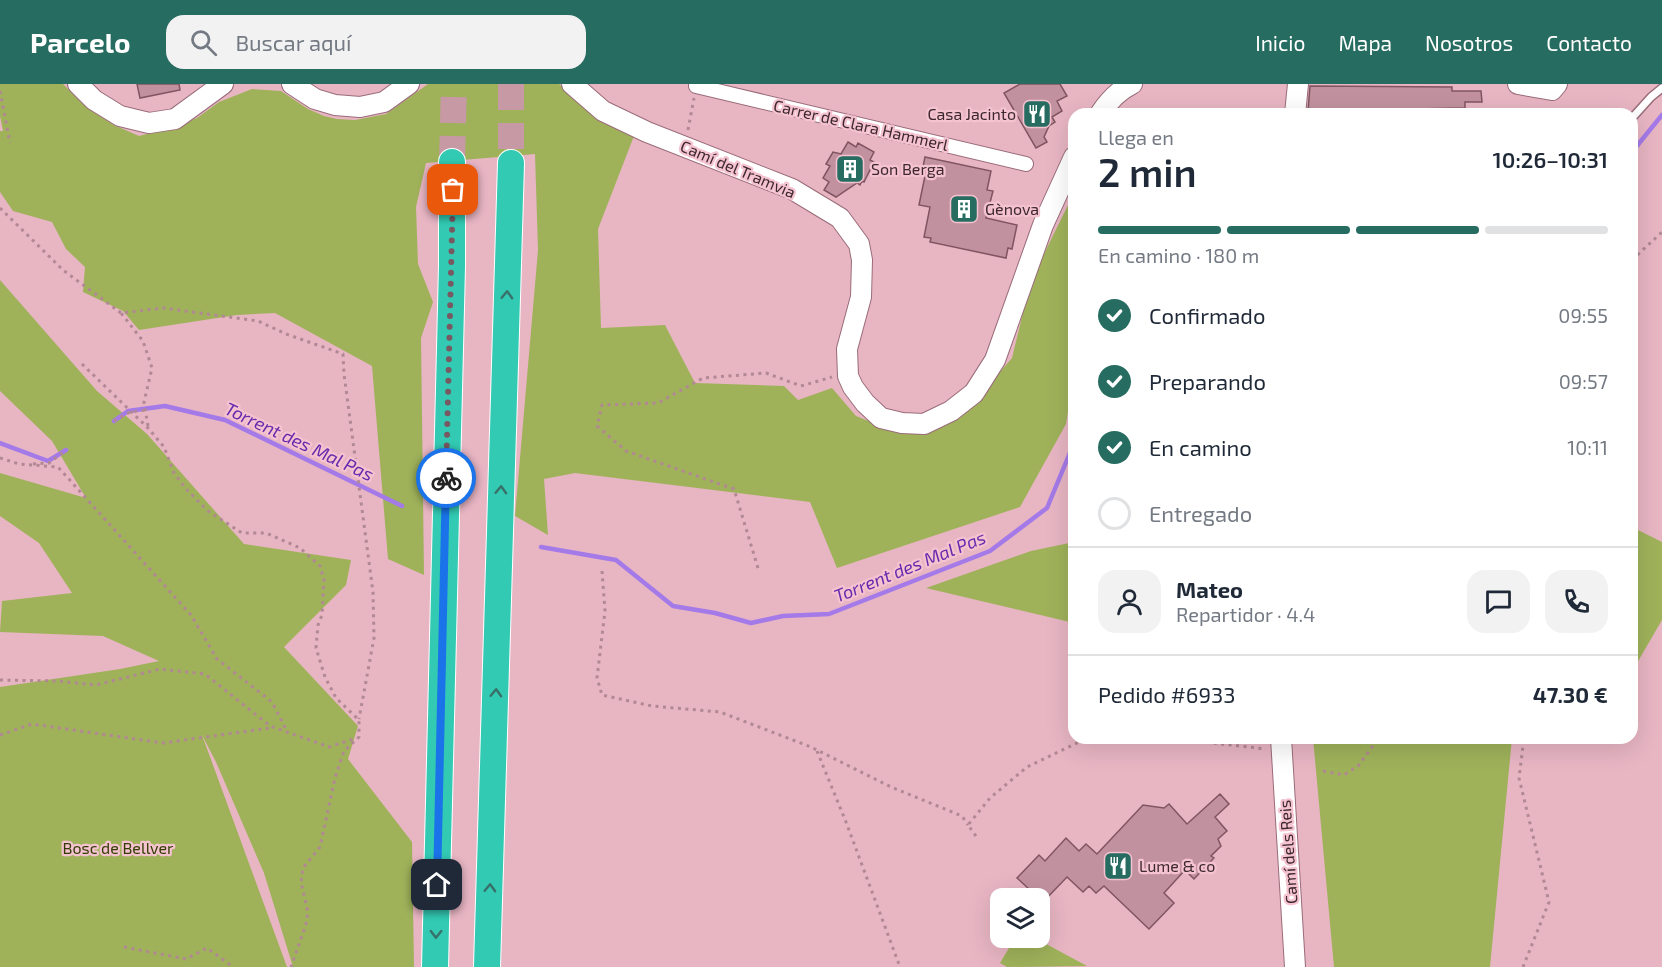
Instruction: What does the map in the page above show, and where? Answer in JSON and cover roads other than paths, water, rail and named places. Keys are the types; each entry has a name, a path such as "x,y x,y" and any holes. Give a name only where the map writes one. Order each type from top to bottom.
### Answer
{"highway":[{"path":"435,967 452,266 452,162"},
{"path":"487,967 511,163"}],"street":[{"path":"78,84 94,100 120,116 149,123 175,119 222,84"},
{"path":"292,84 315,99 335,105 360,107 384,102 409,84"},
{"name":"Camí del Tramvia","path":"572,84 603,111 792,189 840,218 859,244 862,260 861,297 846,349 846,364 853,387 865,403 881,418 902,423 924,424 951,411 974,393 995,360 1043,225 1068,170"},
{"path":"1104,108 1124,88 1132,84"},
{"path":"1296,108 1298,84"},
{"path":"1518,84 1552,90 1557,84"},
{"name":"Carrer de Clara Hammerl","path":"697,85 1026,164"},
{"name":"Camí dels Reis","path":"1281,744 1295,967"}],"lane":[{"path":"1638,111 1662,88"}],"waterway":[{"name":"Torrent des Mal Pas","path":"1638,145 1662,115"},
{"name":"Torrent des Mal Pas","path":"114,421 128,411 165,406 225,420 402,506"},
{"name":"Torrent des Mal Pas","path":"0,443 48,461 66,450"},
{"name":"Torrent des Mal Pas","path":"541,547 616,560 673,606 715,613 751,623 783,616 829,614 990,551 1047,508 1068,457"}],"tunnel":[{"path":"452,162 454,84"},
{"path":"511,84 511,163"}],"place":[{"name":"Casa Jacinto","path":"1037,114"},
{"name":"Son Berga","path":"850,169"},
{"name":"Gènova","path":"964,209"},
{"name":"Lume & co","path":"1118,866"}],"park label":[{"name":"Bosc de Bellver","path":"118,848"}]}
